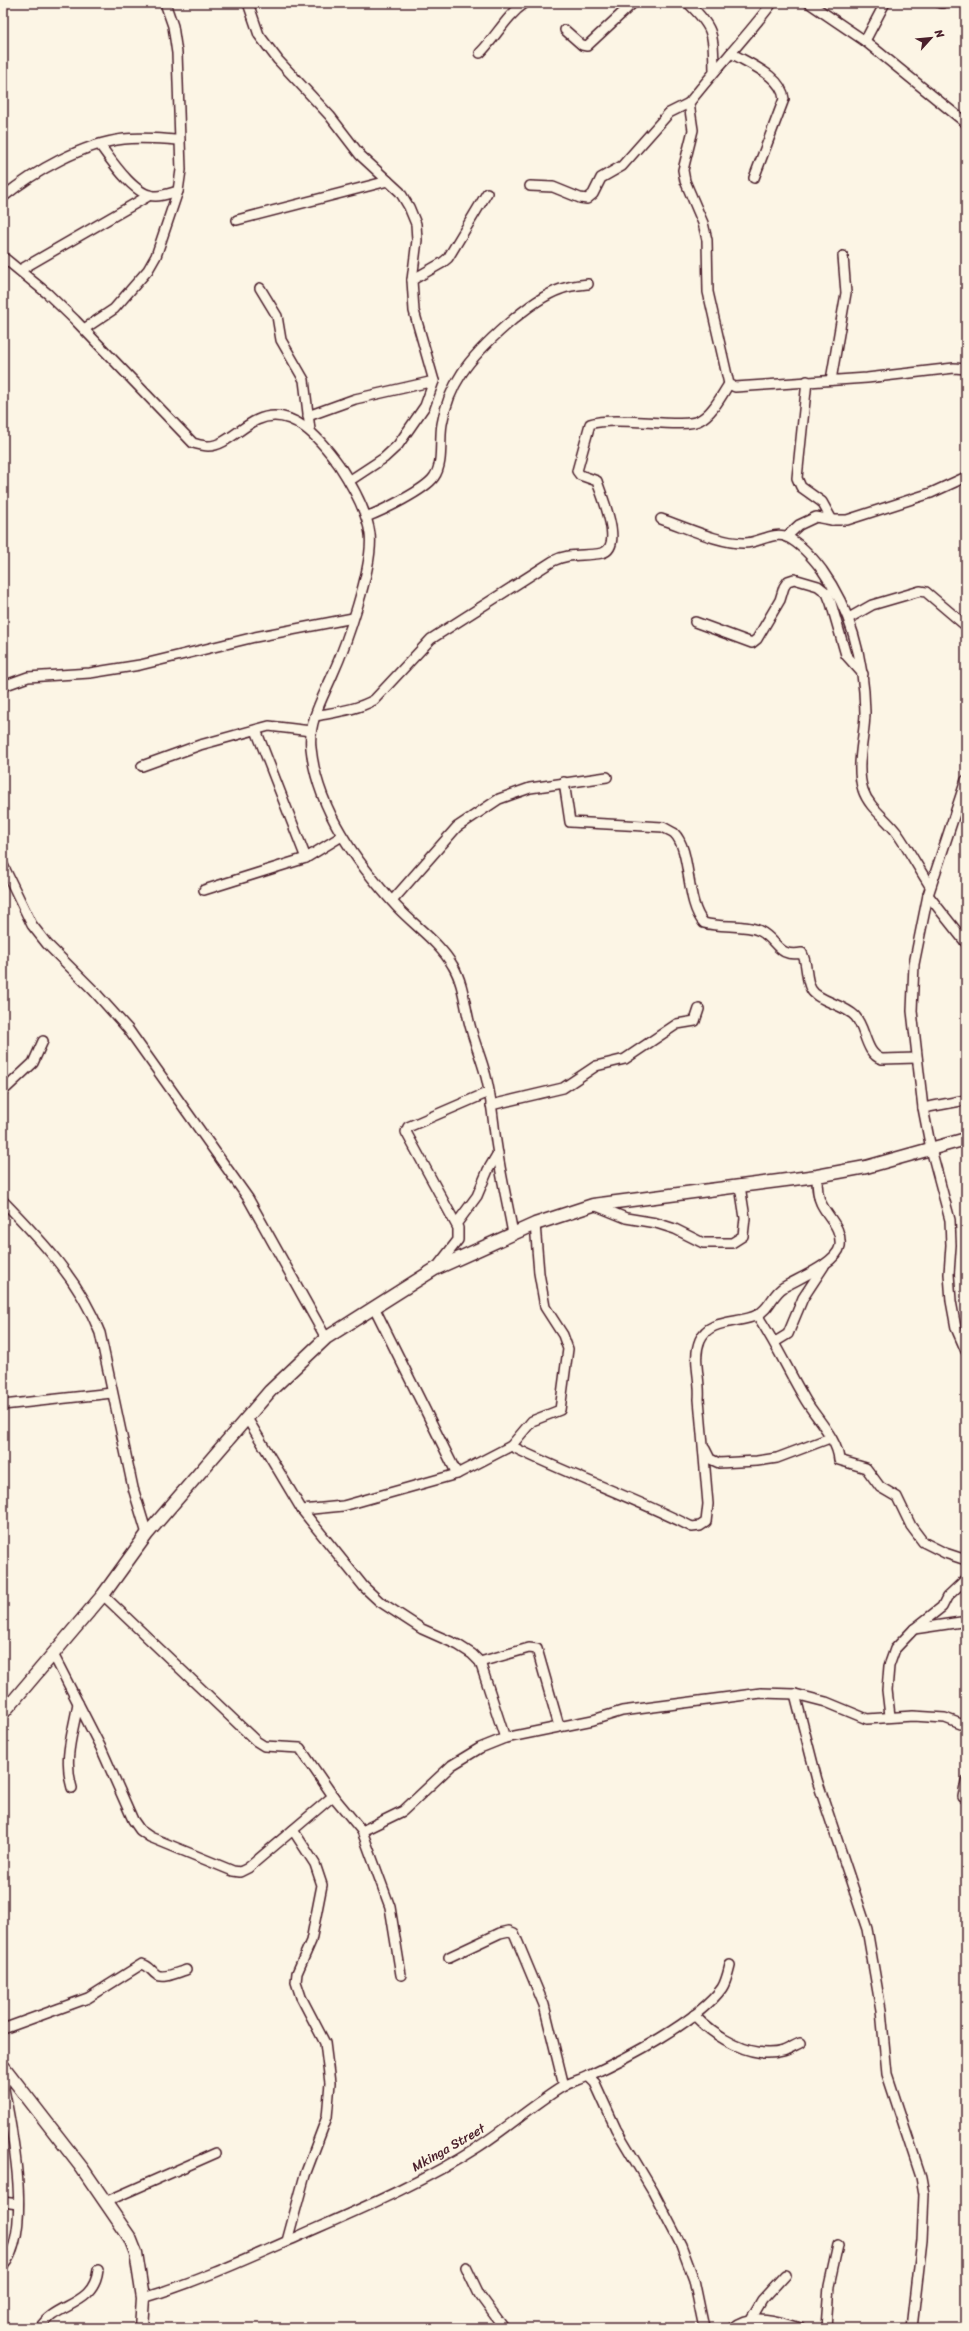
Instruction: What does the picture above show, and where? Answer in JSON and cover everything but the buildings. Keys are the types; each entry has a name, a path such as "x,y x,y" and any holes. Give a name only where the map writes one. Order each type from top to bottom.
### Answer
{"street":[{"path":"84,329 114,309 148,270 158,250 168,214 178,191 181,170 176,53 173,26 165,3"},
{"path":"248,3 259,35 278,60 330,116 360,155 400,192 409,207 416,224 417,240 412,280 414,311 420,337 434,381 425,406 398,445 384,458 349,481"},
{"path":"480,53 491,42 513,12 526,3"},
{"path":"565,30 582,45 587,46 633,3"},
{"path":"688,3 706,21 712,32 714,71"},
{"path":"530,186 553,187 580,198 587,199 593,194 601,178 622,166 669,113 689,103 714,71 752,30 772,3"},
{"path":"809,3 866,41 966,124"},
{"path":"866,41 886,3"},
{"path":"731,53 776,82 783,91 784,99 754,178"},
{"path":"315,716 364,706 374,700 436,636 474,614 553,561 565,555 602,553 609,548 612,541 611,522 597,481 580,475 578,471 590,424 627,420 681,424 699,421 708,414 729,384 708,292 707,240 703,223 685,180 683,170 693,130 689,103"},
{"path":"3,196 26,178 62,160 100,145 124,139 179,140"},
{"path":"100,145 128,180 150,195 156,196 178,191"},
{"path":"237,220 388,181"},
{"path":"412,280 448,258 488,193"},
{"path":"20,270 150,195"},
{"path":"831,380 846,293 843,256"},
{"path":"3,258 20,270 48,294 84,329 193,443 208,446 217,444 257,420 267,417 286,418 310,430 338,464 349,481 366,517 371,547 368,564 353,618 338,665 315,716 311,731 311,748 317,779 342,836 364,868 392,901 438,946 453,966 486,1074 498,1153 513,1234"},
{"path":"366,517 381,512 434,478 438,468 442,424 449,397 462,373 481,351 539,299 561,288 588,284"},
{"path":"260,288 277,316 281,340 304,380 310,430"},
{"path":"729,384 735,387 966,369"},
{"path":"308,416 355,399 434,381"},
{"path":"807,381 797,478 801,487 822,502 832,520"},
{"path":"786,537 799,525 816,517 832,520 847,520 931,493 966,477"},
{"path":"662,519 731,542 746,543 775,536 786,537 814,560 833,585 849,618 863,674 865,713 860,772 863,788 869,803 896,832 929,891 966,943"},
{"path":"695,622 752,643 757,640 780,600 784,587 788,581 794,579 818,586 827,593 846,655 863,674"},
{"path":"849,618 872,605 920,591 926,592 966,626"},
{"path":"3,686 28,677 90,673 140,665 255,638 353,618"},
{"path":"142,766 200,745 269,726 311,731"},
{"path":"256,730 306,858"},
{"path":"392,901 458,827 474,814 499,799 524,790 564,782 607,776"},
{"path":"966,780 929,891 914,964 912,1011 923,1108 931,1149 950,1220 951,1246 949,1274 951,1301 956,1328 966,1351"},
{"path":"564,782 570,822 663,827 674,833 681,846 689,884 700,918 704,923 759,930 780,950 791,955 802,953 813,992 821,998 840,1005 856,1018 872,1052 877,1058 917,1058"},
{"path":"204,890 306,858 342,836"},
{"path":"3,865 32,925 128,1029 240,1187 274,1242 326,1338"},
{"path":"491,1105 563,1088 596,1066 625,1059 677,1024 694,1021 699,1009"},
{"path":"3,1091 33,1063 44,1040"},
{"path":"435,1269 458,1240 459,1233 457,1223 406,1132 408,1127 489,1092"},
{"path":"923,1108 966,1100"},
{"path":"3,1713 103,1595 147,1534 270,1391 326,1338 435,1269 535,1224 593,1205 817,1176 866,1167 966,1139"},
{"path":"457,1223 477,1196 488,1170 498,1153"},
{"path":"775,1342 788,1334 803,1298 826,1263 839,1249 840,1240 837,1228 818,1197 817,1176"},
{"path":"593,1205 626,1218 656,1223 675,1229 703,1243 732,1243 742,1236 745,1218 740,1186"},
{"path":"3,1200 67,1273 81,1292 100,1333 133,1488 147,1534"},
{"path":"302,1510 342,1506 456,1474 511,1446 532,1421 560,1410 568,1349 564,1335 545,1307 539,1273 535,1224"},
{"path":"511,1446 587,1481 633,1498 692,1527 700,1526 706,1522 708,1516 704,1448 699,1400 700,1383 695,1362 700,1340 711,1328 757,1315 764,1309 781,1288 826,1263"},
{"path":"374,1307 456,1474"},
{"path":"757,1315 775,1342 806,1401 830,1438 838,1453 838,1460 866,1468 880,1487 897,1497 911,1526 923,1542 945,1553 966,1560"},
{"path":"3,1405 112,1393"},
{"path":"247,1418 302,1510 359,1581 379,1601 422,1629 458,1645 472,1654 480,1662 505,1738"},
{"path":"704,1448 710,1459 719,1462 757,1461 778,1458 830,1438"},
{"path":"890,1716 887,1690 889,1666 895,1649 914,1629 942,1607 947,1597 966,1579"},
{"path":"103,1595 256,1741 264,1746 300,1748 333,1796 362,1832 390,1907 401,1975"},
{"path":"914,1629 961,1622 966,1623"},
{"path":"480,1662 529,1648 537,1649 559,1726"},
{"path":"53,1654 78,1703 133,1820 140,1830 150,1837 233,1871 240,1872 248,1868 333,1796"},
{"path":"362,1832 403,1811 452,1765 480,1748 505,1738 593,1720 622,1711 761,1693 795,1694 826,1702 867,1719 890,1716 945,1718 966,1726"},
{"path":"795,1694 820,1787 867,1929 881,2010 887,2074 921,2177 924,2194 922,2240 912,2328"},
{"path":"72,1788 67,1772 67,1758 78,1703"},
{"path":"962,1796 966,1781"},
{"path":"287,2241 305,2174 328,2117 330,2083 325,2043 300,1997 296,1982 296,1973 311,1941 322,1885 315,1864 293,1830"},
{"path":"449,1957 500,1933 509,1931 514,1933 544,2005 564,2086"},
{"path":"3,2028 88,1998 142,1964 148,1965 157,1975 163,1976 186,1970"},
{"name":"Mkinga Street","path":"142,2298 203,2278 381,2200 478,2147 564,2086 588,2076 664,2035 694,2016 713,2000 723,1986 730,1965"},
{"path":"694,2016 712,2033 751,2050 775,2052 784,2051 800,2043"},
{"path":"6,2071 82,2168 120,2222 136,2253 142,2298 142,2328"},
{"path":"3,2266 13,2253 16,2242 18,2204 15,2144 4,2089 6,2071"},
{"path":"588,2076 595,2083 616,2129 626,2144 681,2245 694,2280 704,2328"},
{"path":"105,2202 216,2153"},
{"path":"3,2202 18,2204"},
{"path":"826,2328 829,2286 838,2245"},
{"path":"466,2267 479,2294 504,2328"},
{"path":"40,2328 49,2316 76,2303 91,2291 97,2280 98,2270"},
{"path":"751,2319 762,2300 786,2275"},
{"path":"733,2328 740,2323 751,2319 781,2323 800,2328"}]}
